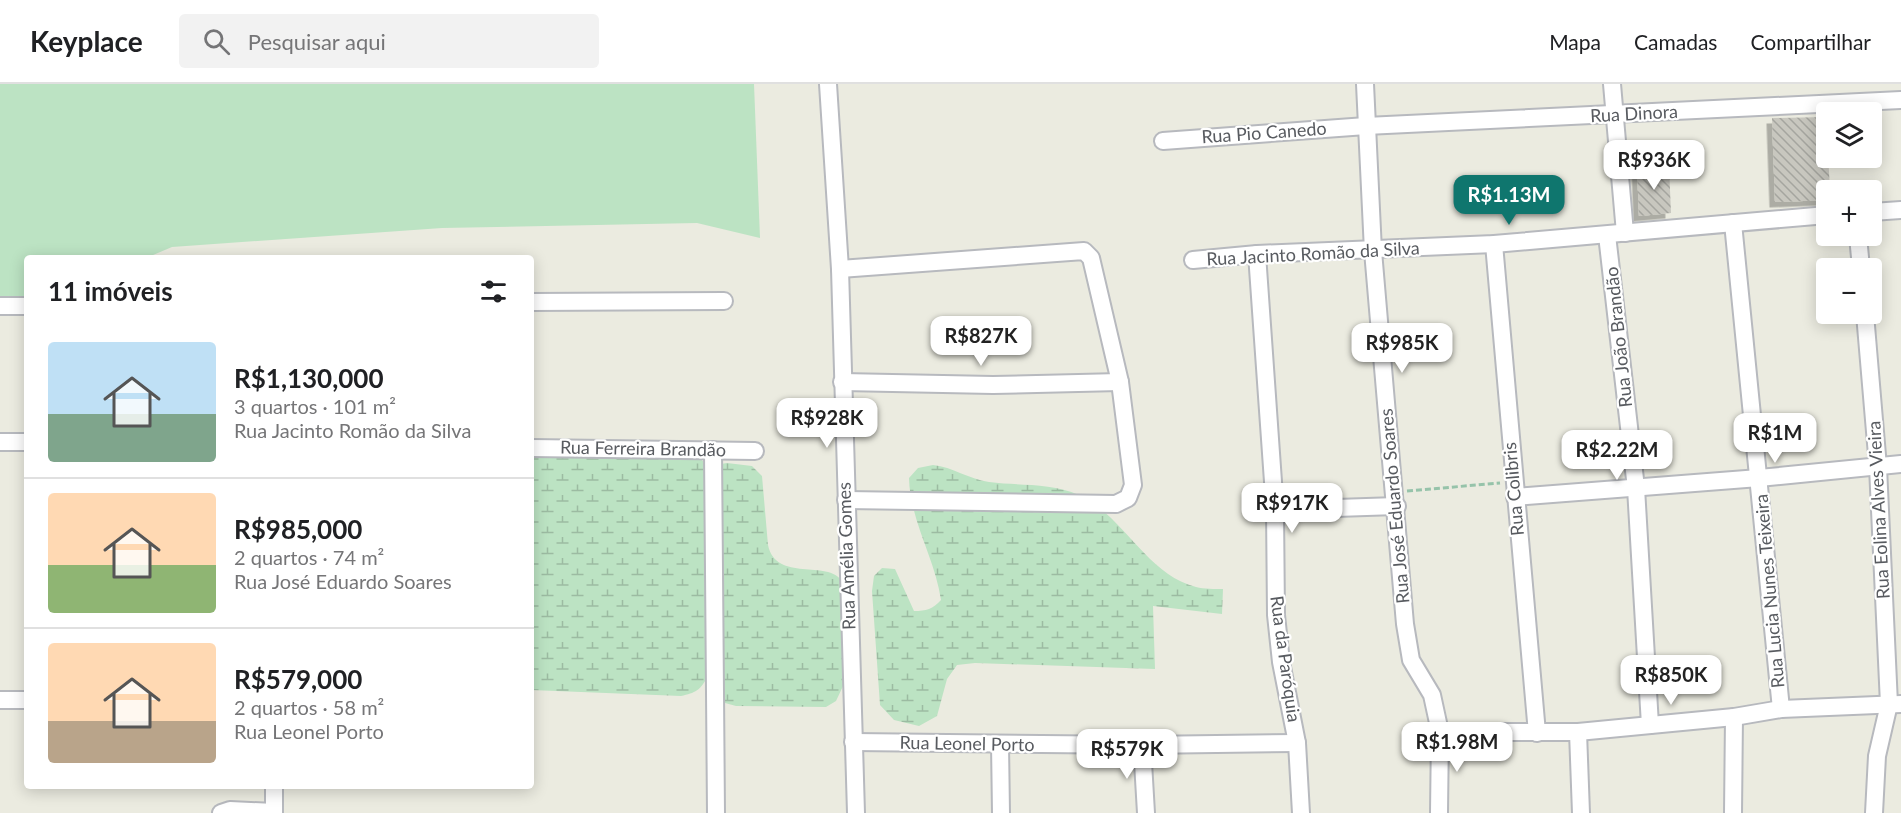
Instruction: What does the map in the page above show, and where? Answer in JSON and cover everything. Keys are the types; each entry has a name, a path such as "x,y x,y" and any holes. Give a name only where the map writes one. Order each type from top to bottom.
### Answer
{"street":[{"name":"Rua Amélia Gomes","path":"828,84 840,269 856,813"},
{"name":"Rua José Eduardo Soares","path":"1365,84 1373,251 1407,644 1411,660 1432,696 1440,732 1439,813"},
{"path":"1612,84 1625,233"},
{"name":"Rua Dinora","path":"1366,126 1901,100"},
{"name":"Rua Pio Canedo","path":"1163,141 1366,126"},
{"path":"1882,211 1901,210"},
{"name":"Rua Jacinto Romão da Silva","path":"1193,260 1257,254 1373,251 1494,244 1816,216"},
{"name":"Rua Lucia Nunes Teixeira","path":"1733,223 1781,709"},
{"name":"Rua João Brandão","path":"1607,235 1636,488 1650,725"},
{"name":"Rua Colibris","path":"1494,244 1537,733"},
{"path":"840,269 1084,251 1091,258 1120,382 1133,485 1128,498 1116,504 846,500"},
{"name":"Rua da Paróquia","path":"1257,254 1275,510 1276,615 1281,662 1297,743 1300,813"},
{"path":"534,302 724,301"},
{"path":"0,306 24,306"},
{"name":"Rua Eolina Alves Vieira","path":"1866,324 1895,704 1877,756 1874,813"},
{"path":"842,382 993,385 1120,382"},
{"path":"0,442 24,442"},
{"name":"Rua Ferreira Brandão","path":"534,448 755,451"},
{"path":"713,450 716,813"},
{"path":"1514,489 1636,488 1901,464"},
{"path":"1275,510 1396,499"},
{"path":"0,700 24,700"},
{"path":"1440,732 1578,732 1734,717 1781,709 1895,704"},
{"path":"1733,813 1734,717"},
{"path":"1578,732 1581,813"},
{"name":"Rua Leonel Porto","path":"853,742 1142,745 1297,743"},
{"path":"1000,744 1000,813"},
{"path":"1142,745 1146,813"},
{"path":"221,813 230,810 274,812 274,789"}],"path":[{"path":"1396,499 1514,489"}],"green space":[{"path":"0,84 754,84 760,238 697,223 442,228 172,247 153,255 24,255 24,296 0,298"},
{"path":"534,453 693,454 703,461 708,475 707,677 697,690 681,696 534,690"},
{"path":"721,464 752,466 762,476 768,545 773,557 781,564 791,567 826,571 842,581 844,684 836,701 826,707 736,706 725,703 721,697 719,470"},
{"path":"933,465 981,480 1045,486 1079,495 1095,504 1109,516 1149,558 1178,580 1206,589 1223,589 1222,614 1153,606 1155,669 975,663 957,665 947,679 937,716 919,726 894,720 880,705 872,591 874,576 882,568 895,569 914,611 929,609 941,600 934,569 910,494 909,478 918,468"}],"building":[{"path":"1816,117 1816,168 1829,168 1829,180 1816,180 1816,200 1775,202 1772,118"},
{"path":"1669,166 1671,213 1639,216 1637,167"}]}
